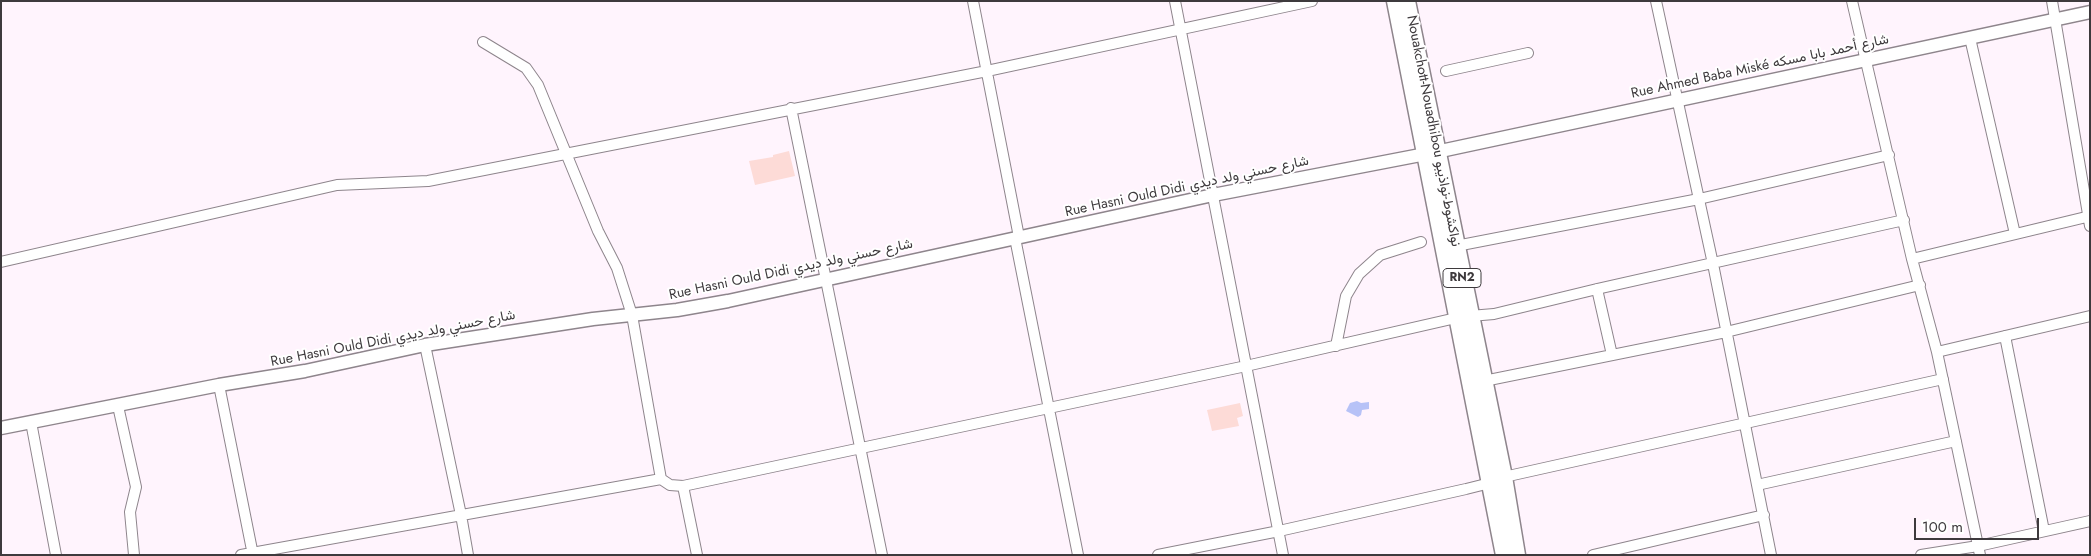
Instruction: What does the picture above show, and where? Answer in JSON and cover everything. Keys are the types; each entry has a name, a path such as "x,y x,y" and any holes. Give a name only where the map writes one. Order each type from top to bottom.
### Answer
{"highway":[{"name":"Nouakchott-Nouadhibou نواكشوط-نواذيبو","path":"1395,1 1430,153 1497,480 1517,555"},
{"name":"Nouakchott-Nouadhibou نواكشوط-نواذيبو","path":"1407,1 1430,153 1456,246 1463,317 1484,381 1497,480 1504,555"}],"street":[{"path":"973,1 1050,407 1062,481 1078,555"},
{"path":"1175,1 1283,555"},
{"path":"1,262 337,184 428,182 791,108 987,71 1312,1"},
{"path":"1656,1 1676,101 1713,264 1771,555"},
{"path":"1852,1 1912,259 1937,352 1979,550"},
{"path":"1912,259 2015,234 2089,219 2052,1"},
{"name":"Rue Ahmed Baba Miské شارع أحمد بابا مسكه","path":"1430,153 2090,12"},
{"path":"1970,38 2015,234"},
{"path":"483,42 526,68 538,85 598,231 617,268 632,315 661,479 670,486 683,486 1246,366 1463,317 1494,314 1904,220"},
{"path":"1446,71 1528,54"},
{"path":"791,108 882,555"},
{"name":"Rue Hasni Ould Didi شارع حسني ولد ديدي","path":"1,428 219,385 305,371 424,345 593,319 728,301 1017,237 1430,153"},
{"path":"1456,246 1699,199 1888,154"},
{"path":"1336,346 1346,296 1359,274 1380,255 1421,242"},
{"path":"1484,381 1726,332 1920,285"},
{"path":"1597,289 1612,355"},
{"path":"1937,352 2090,316"},
{"path":"2005,336 2044,531"},
{"path":"424,345 462,515 468,555"},
{"path":"1158,555 1188,552 1745,422 1943,379"},
{"path":"219,385 253,554"},
{"path":"118,406 136,487 130,512 134,555"},
{"path":"31,422 56,555"},
{"path":"1757,485 1956,441"},
{"path":"242,555 661,479"},
{"path":"683,486 697,555"},
{"path":"1593,555 1764,514"},
{"path":"1921,555 1979,550 2044,531 2090,521"}],"shaded area":[{"path":"789,151 795,176 755,185 749,161 773,157 773,155"},
{"path":"1240,403 1243,416 1237,418 1239,426 1212,431 1207,410"}],"water":[{"path":"1357,401 1361,403 1369,402 1369,409 1362,410 1361,415 1358,417 1346,411 1350,403"}]}
